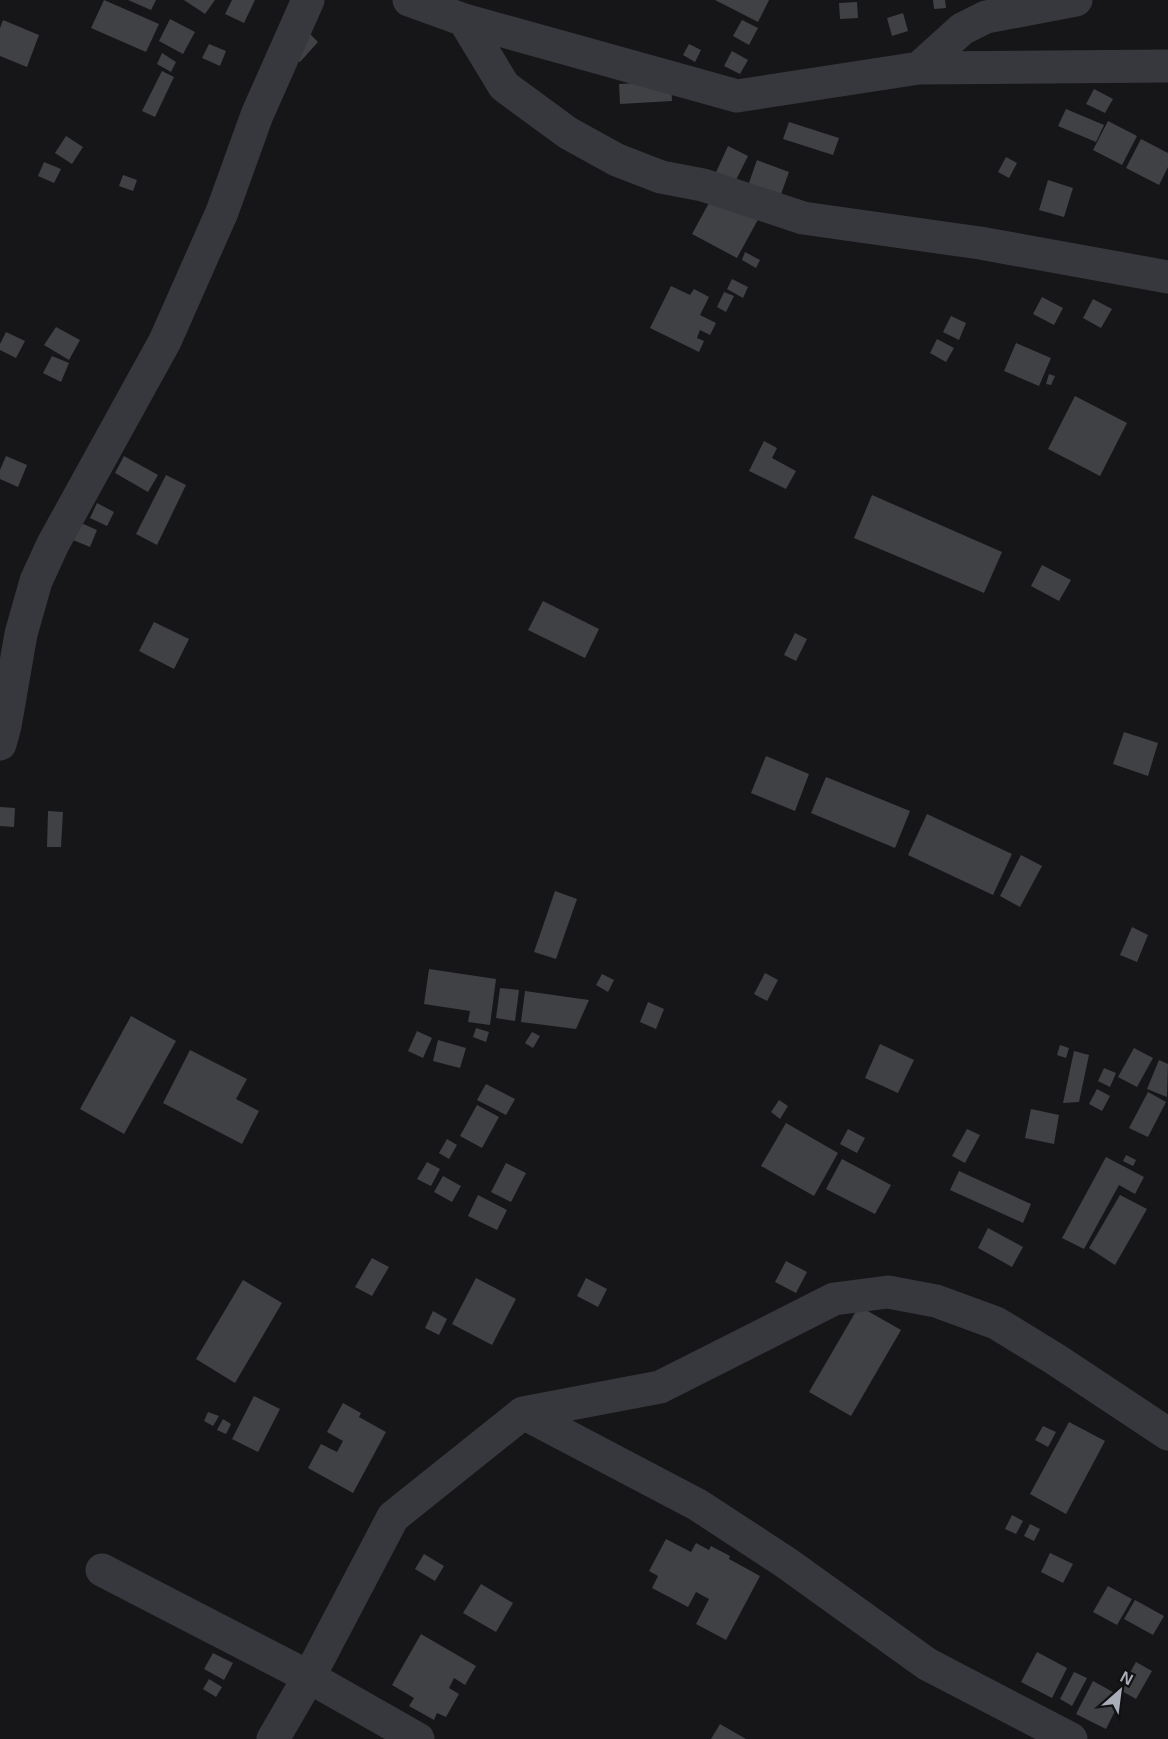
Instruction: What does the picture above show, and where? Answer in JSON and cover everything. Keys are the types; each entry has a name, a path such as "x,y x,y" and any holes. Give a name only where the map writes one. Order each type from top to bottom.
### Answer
{"street":[{"path":"0,744 21,634 36,581 52,544 165,341 222,212 257,115 308,0"},
{"path":"409,0 464,20 737,96 919,68 1168,66"},
{"path":"919,68 962,29 986,17 1076,0"},
{"path":"464,20 504,86 568,133 616,160 661,177 703,185 803,218 980,243 1168,277"},
{"path":"273,1739 309,1677 393,1517 523,1413 660,1387 834,1299 888,1292 936,1301 996,1323 1168,1434"},
{"path":"523,1413 698,1504 785,1562 927,1664 1071,1739"},
{"path":"102,1570 309,1677 418,1739"}],"building":[{"path":"104,0 159,24 146,52 91,28"},
{"path":"128,0 156,0 151,10"},
{"path":"184,0 215,0 205,14"},
{"path":"232,0 255,0 244,23 225,14"},
{"path":"715,0 769,0 758,22"},
{"path":"933,0 945,0 946,8 934,9"},
{"path":"857,2 858,18 840,19 839,3"},
{"path":"903,13 908,31 892,36 887,18"},
{"path":"170,19 195,32 183,54 159,41"},
{"path":"3,20 39,35 27,67 0,56 0,28"},
{"path":"742,20 758,28 749,45 733,36"},
{"path":"306,30 318,42 300,62 287,51"},
{"path":"209,44 226,51 220,66 202,58"},
{"path":"689,44 701,50 695,62 683,55"},
{"path":"732,51 748,60 740,74 724,66"},
{"path":"162,53 176,62 171,72 157,64"},
{"path":"162,71 174,77 155,117 142,111"},
{"path":"671,81 672,101 620,104 619,84"},
{"path":"1094,89 1113,99 1105,113 1086,104"},
{"path":"1066,109 1104,125 1096,142 1058,126"},
{"path":"1108,121 1137,136 1122,165 1093,150"},
{"path":"789,122 839,138 833,155 783,139"},
{"path":"66,136 83,147 72,164 55,153"},
{"path":"1141,139 1168,153 1168,167 1159,185 1126,168"},
{"path":"728,146 748,156 731,190 712,181"},
{"path":"1006,157 1017,163 1009,178 998,172"},
{"path":"757,160 789,172 776,208 744,197"},
{"path":"44,162 61,169 54,183 38,176"},
{"path":"123,175 137,180 133,191 119,186"},
{"path":"1048,180 1073,188 1064,217 1039,210"},
{"path":"716,190 761,214 737,258 692,234"},
{"path":"745,252 760,260 756,268 742,260"},
{"path":"732,279 748,287 743,298 727,289"},
{"path":"671,286 690,295 694,289 709,297 700,315 716,323 710,335 700,330 697,338 704,341 699,352 650,328"},
{"path":"724,292 734,296 726,312 717,307"},
{"path":"1042,297 1063,308 1054,325 1033,314"},
{"path":"1093,299 1112,309 1101,328 1083,318"},
{"path":"951,316 966,323 959,340 943,332"},
{"path":"56,327 80,340 69,360 44,345"},
{"path":"6,332 25,341 16,358 0,350 0,344"},
{"path":"937,339 954,348 946,362 930,353"},
{"path":"1016,343 1051,358 1039,386 1004,371"},
{"path":"52,356 69,363 61,382 43,373"},
{"path":"1049,374 1055,376 1051,385 1046,384"},
{"path":"1075,396 1127,423 1100,476 1048,449"},
{"path":"764,441 777,448 772,458 796,471 786,489 749,471"},
{"path":"6,456 27,465 18,487 0,479 0,470"},
{"path":"124,456 158,475 148,492 115,473"},
{"path":"166,475 186,485 157,545 136,534"},
{"path":"872,495 1002,552 984,593 854,538"},
{"path":"97,503 114,512 107,526 90,518"},
{"path":"81,523 97,530 90,547 73,540"},
{"path":"1042,565 1071,580 1059,601 1031,586"},
{"path":"543,601 599,629 585,658 528,630"},
{"path":"154,622 189,639 174,669 139,651"},
{"path":"795,633 807,639 796,661 784,655"},
{"path":"1124,732 1158,743 1148,776 1113,764"},
{"path":"766,756 809,774 795,811 751,793"},
{"path":"826,777 910,811 895,848 811,813"},
{"path":"0,807 15,808 14,827 0,826"},
{"path":"48,811 63,812 61,847 47,847"},
{"path":"927,814 1012,854 993,895 908,855"},
{"path":"1021,855 1042,866 1020,907 1000,896"},
{"path":"555,891 577,899 556,959 534,952"},
{"path":"1132,927 1148,935 1137,962 1120,955"},
{"path":"429,969 496,979 490,1025 468,1022 470,1011 424,1004"},
{"path":"765,973 778,980 767,1001 754,994"},
{"path":"602,974 614,980 608,992 596,985"},
{"path":"500,988 519,990 515,1021 496,1018"},
{"path":"525,991 589,1000 576,1029 521,1022"},
{"path":"648,1002 664,1009 656,1029 640,1022"},
{"path":"131,1016 176,1041 124,1134 80,1109"},
{"path":"476,1028 489,1032 486,1042 473,1037"},
{"path":"417,1031 432,1038 423,1058 408,1051"},
{"path":"532,1032 540,1036 533,1048 525,1043"},
{"path":"438,1040 466,1048 460,1068 433,1061"},
{"path":"880,1044 914,1060 898,1093 865,1078"},
{"path":"1060,1045 1069,1048 1066,1058 1057,1055"},
{"path":"1134,1048 1153,1058 1137,1087 1118,1077"},
{"path":"190,1050 247,1079 236,1099 259,1111 242,1144 163,1103"},
{"path":"1074,1051 1089,1055 1079,1102 1063,1103"},
{"path":"1159,1060 1168,1064 1167,1097 1147,1089"},
{"path":"1104,1068 1116,1073 1110,1087 1098,1081"},
{"path":"486,1084 515,1099 506,1115 477,1100"},
{"path":"1097,1089 1110,1096 1102,1111 1089,1104"},
{"path":"1148,1092 1166,1102 1148,1137 1129,1128"},
{"path":"779,1100 788,1106 780,1119 771,1112"},
{"path":"477,1105 499,1117 482,1148 460,1136"},
{"path":"1031,1109 1059,1115 1054,1144 1025,1138"},
{"path":"786,1123 838,1153 814,1196 761,1166"},
{"path":"848,1129 865,1138 857,1153 840,1144"},
{"path":"967,1129 980,1135 965,1163 952,1156"},
{"path":"447,1139 457,1145 449,1159 439,1153"},
{"path":"1126,1155 1136,1160 1133,1166 1123,1161"},
{"path":"1106,1157 1144,1177 1135,1194 1119,1185 1084,1249 1062,1238"},
{"path":"842,1159 891,1185 875,1214 826,1189"},
{"path":"427,1162 440,1169 431,1186 417,1179"},
{"path":"506,1163 526,1173 511,1202 491,1192"},
{"path":"959,1171 1031,1204 1023,1223 950,1190"},
{"path":"443,1176 461,1186 452,1202 434,1192"},
{"path":"478,1195 507,1210 497,1230 468,1216"},
{"path":"1120,1195 1147,1209 1115,1265 1089,1248"},
{"path":"988,1228 1023,1247 1012,1267 978,1248"},
{"path":"372,1258 389,1267 372,1296 355,1287"},
{"path":"786,1261 807,1272 796,1293 775,1282"},
{"path":"476,1278 516,1299 492,1345 452,1324"},
{"path":"586,1278 607,1289 598,1307 577,1296"},
{"path":"243,1280 282,1303 235,1383 196,1359"},
{"path":"859,1306 901,1330 851,1416 809,1392"},
{"path":"433,1311 447,1319 439,1335 425,1328"},
{"path":"254,1396 280,1409 258,1452 232,1439"},
{"path":"343,1403 361,1413 359,1417 386,1432 353,1493 308,1468 321,1444 337,1452 343,1441 327,1432"},
{"path":"208,1412 219,1416 213,1426 204,1421"},
{"path":"223,1419 231,1424 226,1434 217,1430"},
{"path":"1069,1422 1105,1441 1066,1514 1030,1494"},
{"path":"1043,1426 1056,1432 1048,1447 1035,1440"},
{"path":"1012,1515 1023,1521 1016,1534 1005,1529"},
{"path":"1030,1524 1040,1529 1034,1541 1024,1536"},
{"path":"666,1539 691,1552 696,1543 709,1550 711,1546 760,1576 726,1640 696,1624 709,1599 696,1592 688,1607 652,1588 658,1576 649,1571"},
{"path":"1050,1553 1073,1564 1063,1583 1041,1572"},
{"path":"424,1554 444,1566 435,1581 415,1569"},
{"path":"481,1584 513,1603 496,1632 463,1613"},
{"path":"1108,1586 1132,1599 1117,1625 1093,1612"},
{"path":"1135,1600 1164,1616 1153,1635 1124,1619"},
{"path":"421,1634 476,1666 465,1685 454,1678 449,1688 459,1694 446,1717 437,1713 434,1720 409,1706 414,1698 392,1685"},
{"path":"1037,1652 1067,1668 1052,1698 1021,1682"},
{"path":"213,1653 233,1663 224,1680 204,1669"},
{"path":"1136,1662 1152,1671 1136,1699 1120,1690"},
{"path":"1074,1672 1087,1678 1072,1706 1060,1699"},
{"path":"209,1679 222,1687 216,1697 203,1689"},
{"path":"1093,1681 1122,1697 1106,1729 1076,1714"},
{"path":"720,1724 746,1739 711,1739"}]}
